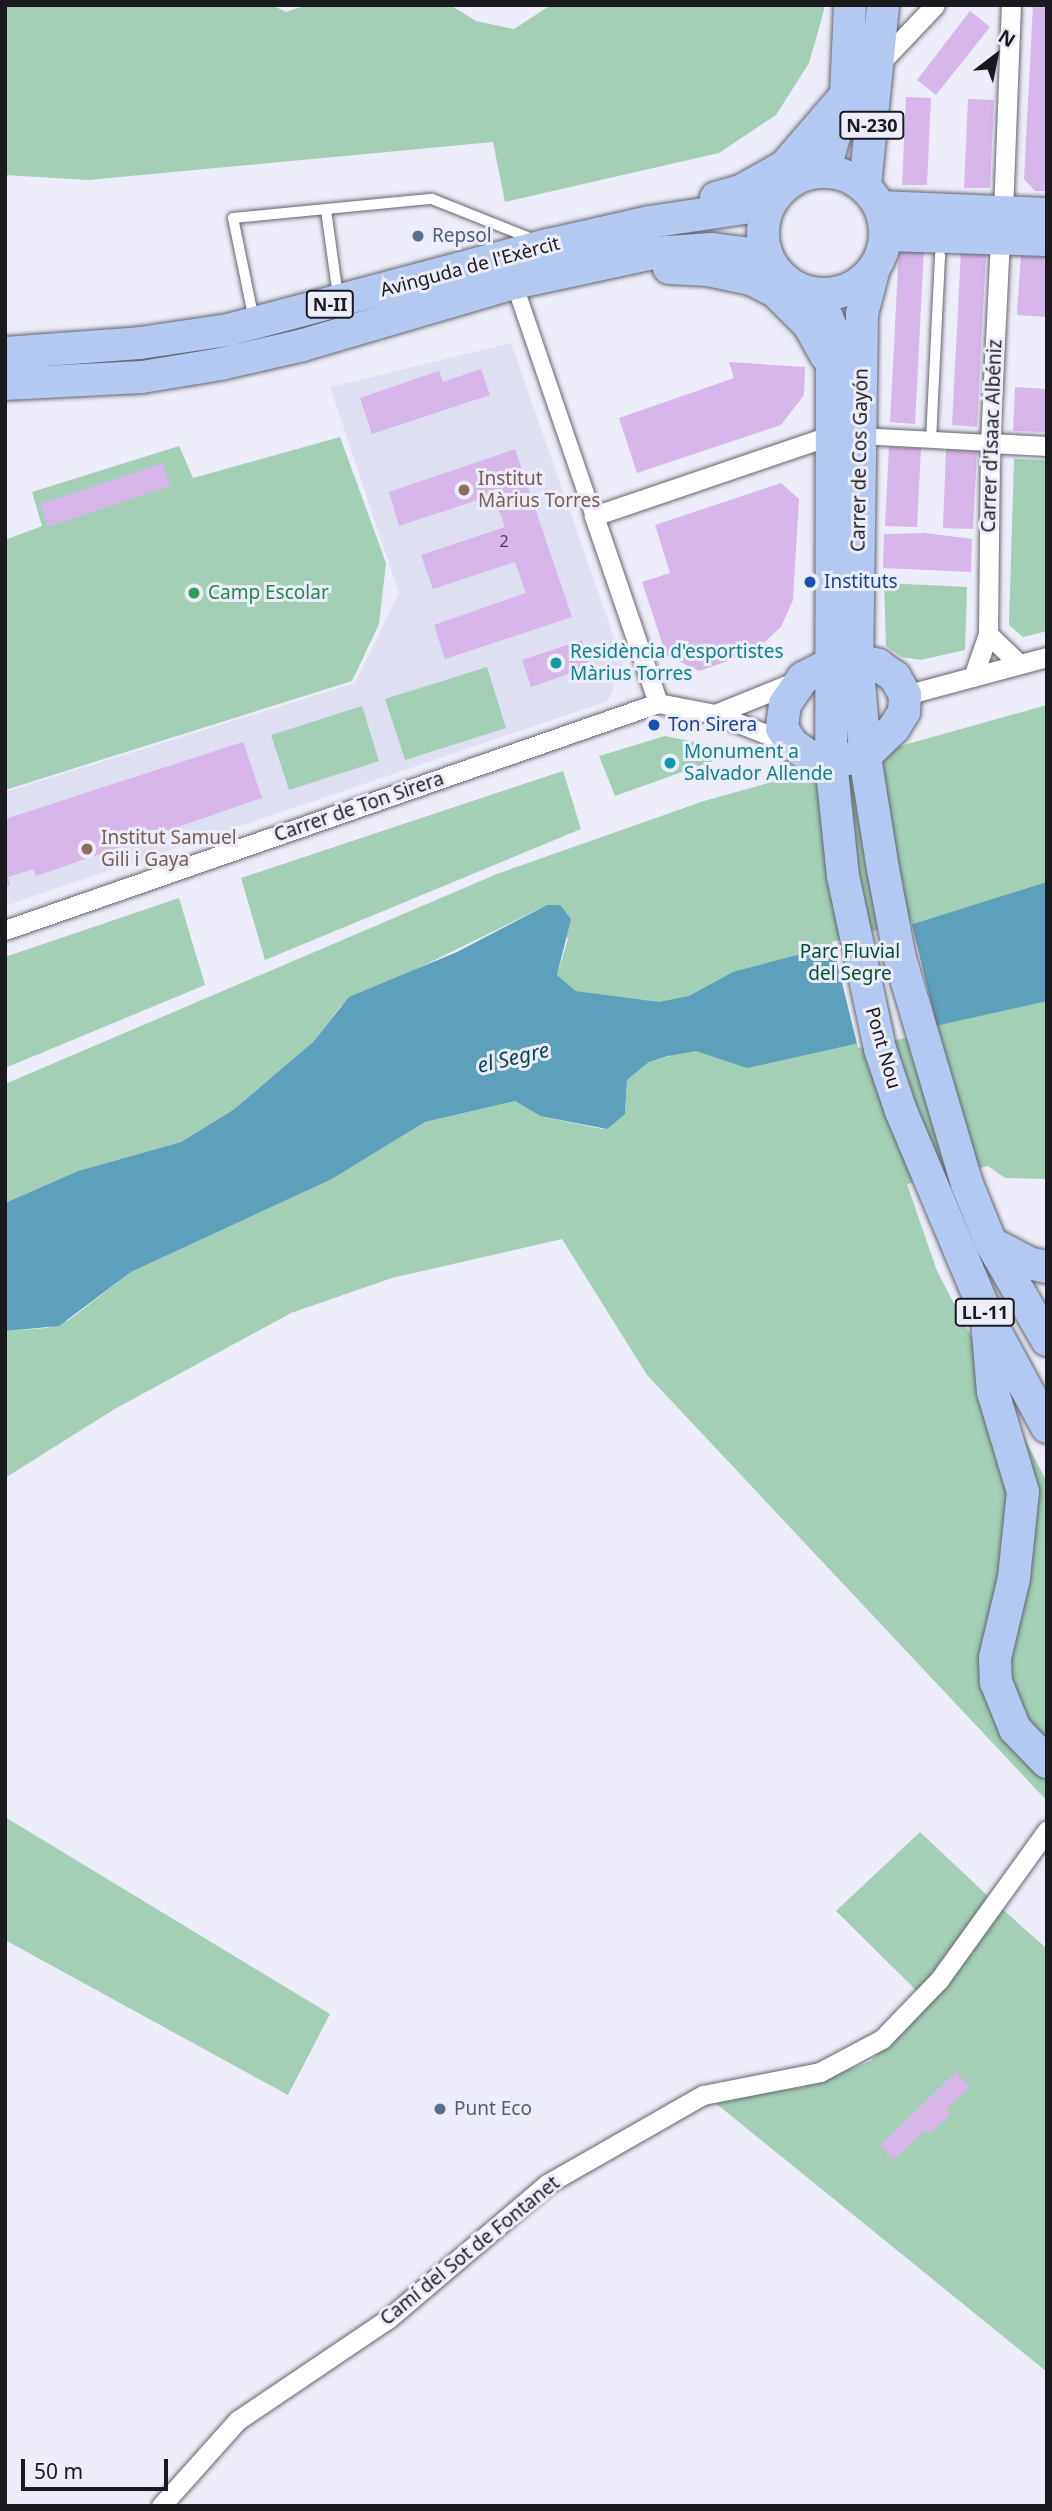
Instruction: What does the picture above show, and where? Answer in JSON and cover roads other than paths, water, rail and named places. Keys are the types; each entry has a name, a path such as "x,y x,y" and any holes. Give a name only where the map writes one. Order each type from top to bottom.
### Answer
{"main road":[{"name":"N-230","path":"824,172 846,95 850,5"},
{"name":"N-230","path":"877,210 879,64 883,5"},
{"name":"N-II","path":"650,222 673,209 741,191 785,166 846,95"},
{"path":"877,210 873,272 839,294 818,295 796,288 779,275 767,256 763,229 770,204 784,187 802,176 824,172 845,176 877,210 1002,225 1047,240"},
{"name":"Avinguda de l'Exèrcit","path":"5,353 140,343 254,325 548,245 650,222 770,204"},
{"path":"1002,225 1047,214"},
{"name":"Avinguda de l'Exèrcit","path":"5,384 142,377 221,364 303,345 514,283 653,253 712,249 767,256"},
{"name":"N-II","path":"603,265 708,270 751,279 775,291 810,325 833,373"},
{"name":"Carrer de Cos Gayón","path":"831,769 830,668 846,435 862,314 873,272"},
{"name":"Carrer de Cos Gayón","path":"818,295 832,330 833,373 846,435"},
{"path":"878,664 895,677 905,695 904,712 867,766 831,769 792,744 782,728 785,704 830,668 878,664"},
{"name":"Carrer de Cos Gayón","path":"830,668 867,766"},
{"name":"LL-11","path":"867,766 900,958 967,1184 992,1243 1047,1340"},
{"name":"Pont Nou","path":"831,769 844,876 880,1049 933,1192 986,1316"},
{"path":"992,1243 1028,1263 1047,1266"},
{"path":"986,1316 993,1392 1023,1492 1014,1578 995,1658 996,1682 1015,1730 1047,1762"},
{"name":"LL-11","path":"986,1316 1047,1427"}],"street":[{"path":"879,64 934,5"},
{"name":"Carrer d'Isaac Albéniz","path":"973,677 988,634 990,443 1011,5"},
{"path":"514,283 549,392 658,703 715,715 792,744"},
{"path":"594,516 846,435 1047,446"},
{"path":"988,634 1019,664"},
{"path":"905,695 1047,657"},
{"path":"715,715 830,668"},
{"name":"Carrer de Ton Sirera","path":"5,930 658,703"},
{"name":"Camí del Sot de Fontanet","path":"161,2506 238,2420 389,2318 547,2184 703,2095 820,2072 882,2039 954,1962 1047,1830"}],"lane":[{"path":"254,325 233,218 432,199 548,245"},
{"path":"326,210 338,302"},
{"path":"931,440 940,255"}],"water":[{"name":"el Segre","path":"1047,882 1047,1001 747,1068 696,1051 668,1056 649,1062 627,1080 625,1114 607,1129 540,1116 515,1101 425,1122 332,1179 131,1272 59,1326 5,1331 5,1203 78,1171 181,1142 233,1110 313,1042 349,997 457,952 547,905 560,905 571,919 557,975 576,991 659,1002 689,996 733,972 907,926"}],"place":[{"name":"Repsol","path":"418,236"},
{"name":"Institut Màrius Torres","path":"464,490"},
{"name":"Instituts","path":"810,582"},
{"name":"Camp Escolar","path":"194,593"},
{"name":"Residència d'esportistes Màrius Torres","path":"556,663"},
{"name":"Ton Sirera","path":"654,725"},
{"name":"Monument a Salvador Allende","path":"670,763"},
{"name":"Institut Samuel Gili i Gaya","path":"87,849"},
{"name":"Punt Eco","path":"440,2109"}],"park label":[{"name":"Parc Fluvial del Segre","path":"850,963"}]}
